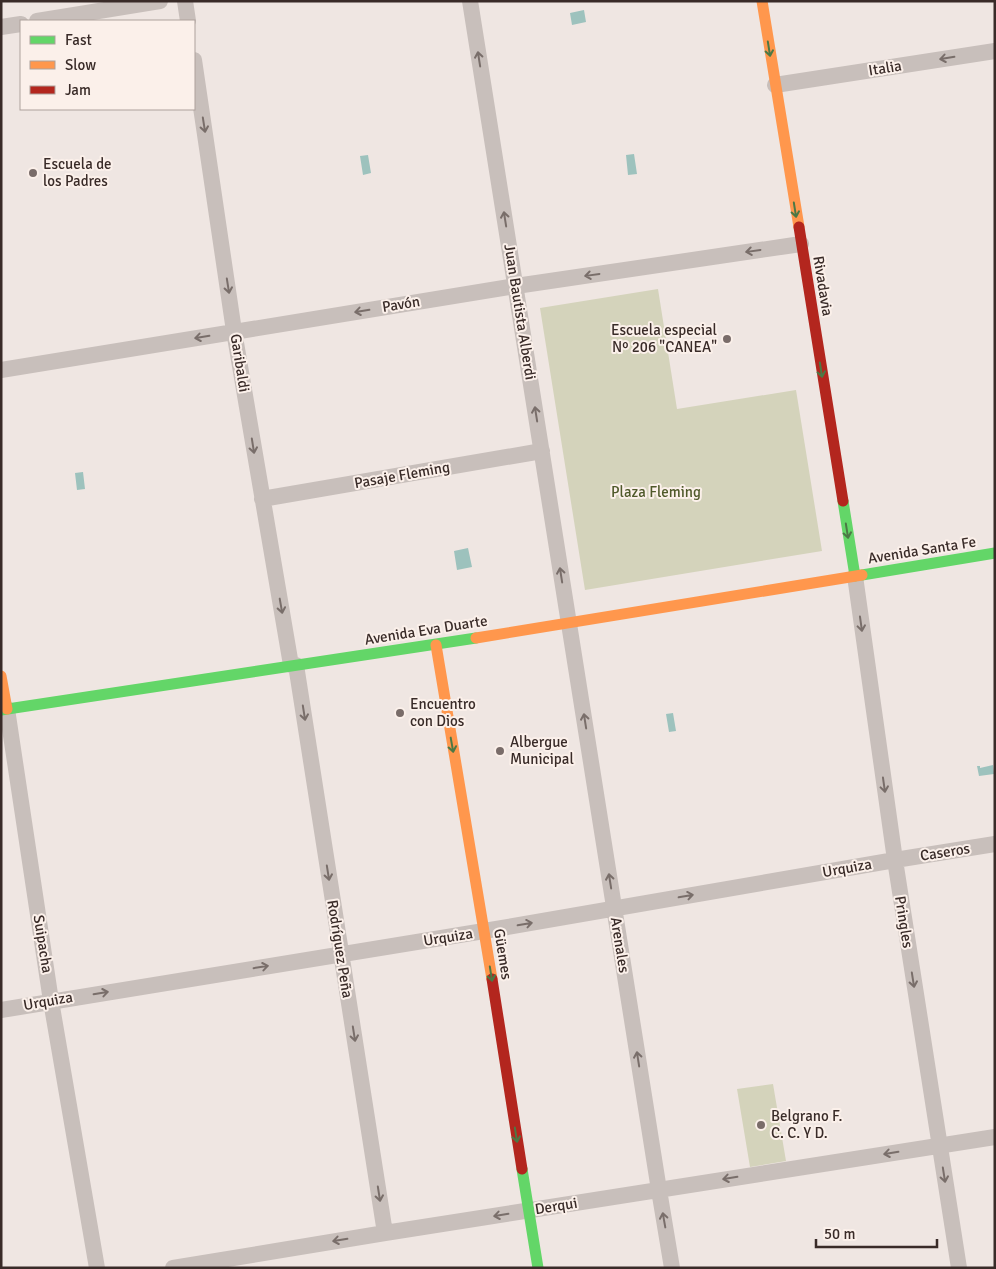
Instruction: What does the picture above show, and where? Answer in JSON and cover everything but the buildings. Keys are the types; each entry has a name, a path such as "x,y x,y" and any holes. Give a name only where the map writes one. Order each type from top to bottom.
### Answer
{"street":[{"path":"43,20 160,1"},
{"path":"185,1 188,20"},
{"name":"Juan Bautista Alberdi","path":"470,1 569,623"},
{"name":"Rivadavia","path":"762,1 854,576"},
{"path":"1,27 20,24"},
{"name":"Italia","path":"775,85 995,51"},
{"name":"Garibaldi","path":"195,67 234,331 262,499 294,665"},
{"name":"Pavón","path":"1,370 516,286 801,244"},
{"name":"Pasaje Fleming","path":"262,499 542,451"},
{"name":"Avenida Santa Fe","path":"854,576 995,553"},
{"name":"Avenida Eva Duarte","path":"4,710 436,645 854,576"},
{"name":"Pringles","path":"854,576 895,860 959,1268"},
{"name":"Arenales","path":"569,623 672,1268"},
{"name":"Güemes","path":"436,645 538,1268"},
{"name":"Rodríguez Peña","path":"294,665 385,1233"},
{"path":"1,676 4,710"},
{"name":"Suipacha","path":"4,710 97,1268"},
{"name":"Caseros","path":"895,860 995,844"},
{"name":"Urquiza","path":"1,1010 484,931 895,860"},
{"name":"Derqui","path":"173,1268 995,1137"}],"green space":[{"name":"Plaza Fleming","path":"658,289 677,409 796,390 822,551 585,590 540,308"},
{"name":"Belgrano F. C. C. Y D.","path":"773,1084 786,1161 750,1167 737,1089"}],"water":[{"path":"584,10 586,22 572,25 570,13"},
{"path":"634,154 637,174 628,175 626,155"},
{"path":"368,155 371,173 363,175 360,156"},
{"path":"83,472 85,489 77,490 75,473"},
{"path":"468,548 472,567 457,570 454,551"},
{"path":"673,713 676,731 669,732 666,714"},
{"path":"993,765 994,774 979,776 977,766 980,766 980,768"}],"traffic: fast":[{"path":"843,501 855,576"},
{"path":"862,575 995,553"},
{"path":"1,710 476,638"},
{"path":"522,1169 538,1268"}],"traffic: slow":[{"path":"762,1 799,227"},
{"path":"476,638 862,575"},
{"path":"436,645 492,979"},
{"path":"1,676 7,709"}],"traffic: jam":[{"path":"799,227 843,501"},
{"path":"492,979 522,1169"}],"place":[{"name":"Escuela de los Padres","path":"33,173"},
{"name":"Escuela especial Nº 206 \"CANEA\"","path":"727,339"},
{"name":"Encuentro con Dios","path":"400,713"},
{"name":"Albergue Municipal","path":"500,751"},
{"name":"Belgrano F. C. C. Y D.","path":"761,1125"}]}
